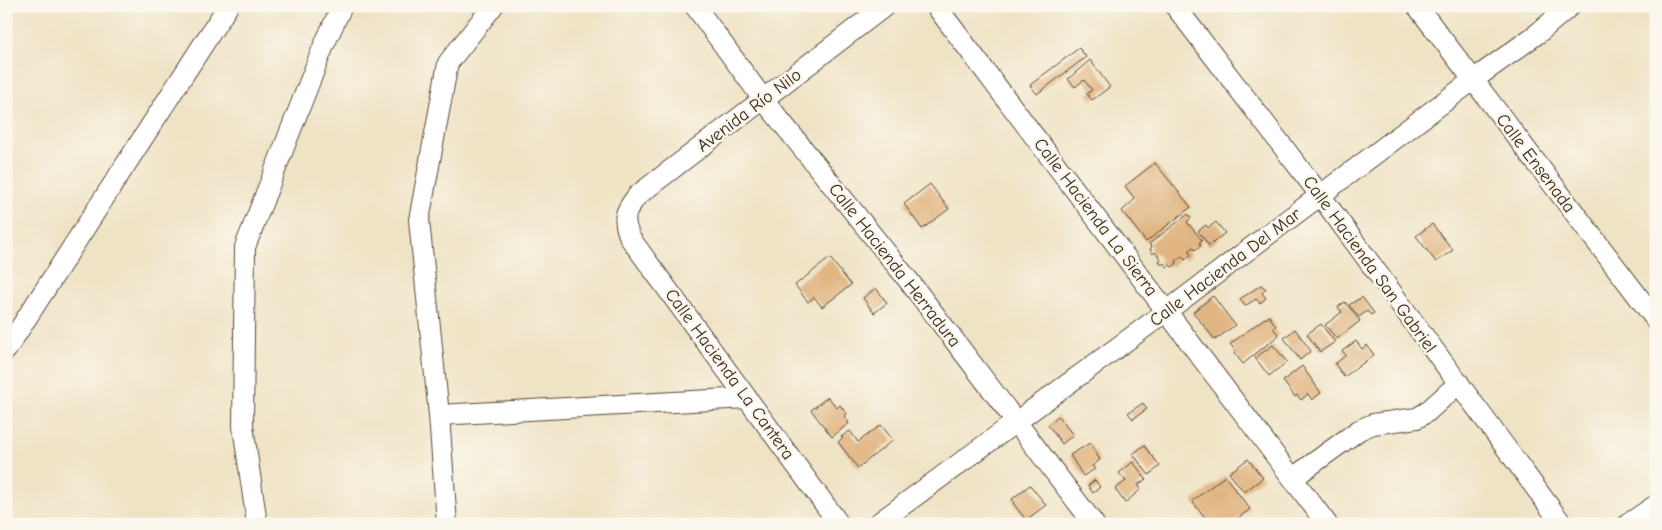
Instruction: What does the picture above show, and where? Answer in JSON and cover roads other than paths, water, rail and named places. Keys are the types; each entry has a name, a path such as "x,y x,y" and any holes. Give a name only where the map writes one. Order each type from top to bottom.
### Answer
{"street":[{"path":"6,350 228,6"},
{"path":"257,524 243,426 245,247 324,45 342,6"},
{"path":"447,524 439,415 419,220 448,63 493,6"},
{"name":"Calle Hacienda Herradura","path":"695,6 763,99 909,281 1094,524"},
{"name":"Avenida Río Nilo","path":"624,223 628,207 638,195 885,6"},
{"name":"Calle Hacienda La Sierra","path":"936,6 1328,524"},
{"name":"Calle Hacienda San Gabriel","path":"1175,6 1320,195 1562,524"},
{"name":"Calle Ensenada","path":"1417,6 1656,320"},
{"name":"Calle Hacienda Del Mar","path":"877,524 1167,311 1473,80 1537,34 1570,6"},
{"name":"Calle Hacienda La Cantera","path":"624,223 630,238 839,524"},
{"path":"1293,478 1359,430 1374,424 1417,418 1427,412 1458,383"},
{"path":"439,415 747,398"},
{"path":"1628,524 1656,505"}]}
